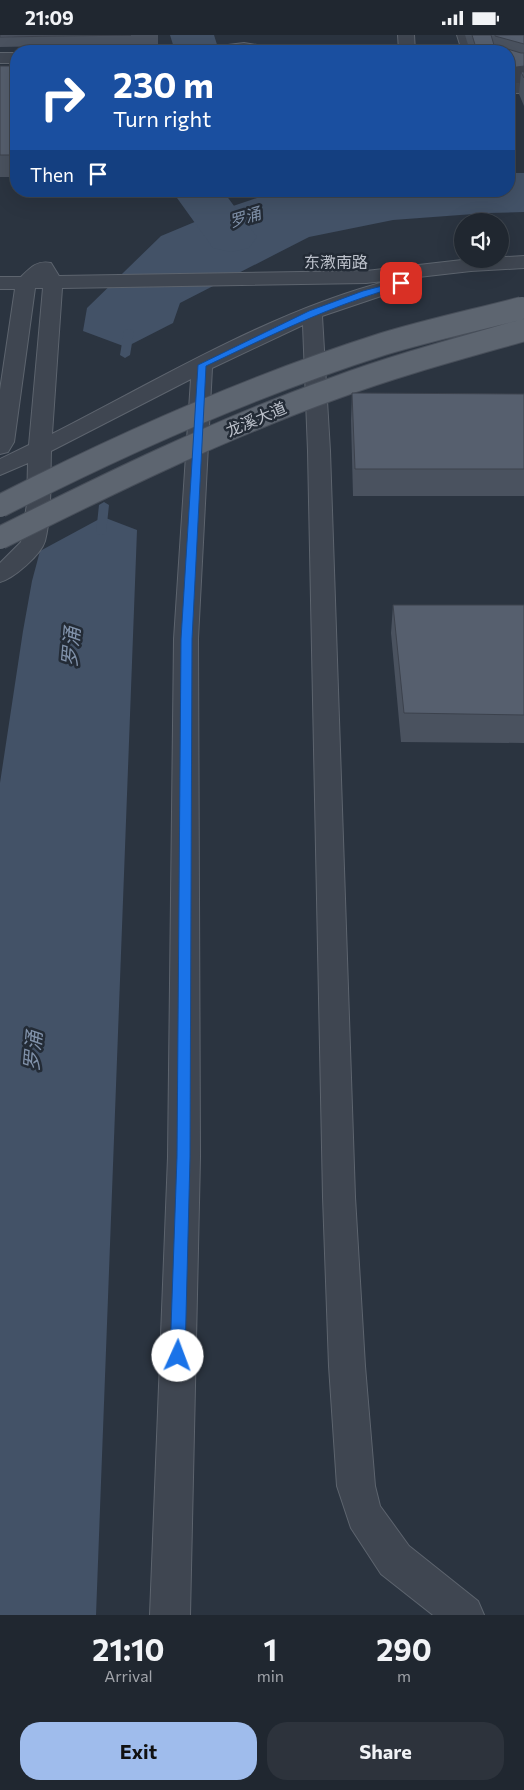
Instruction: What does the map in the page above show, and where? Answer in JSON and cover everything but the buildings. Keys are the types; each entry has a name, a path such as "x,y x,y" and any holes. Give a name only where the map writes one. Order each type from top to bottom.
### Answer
{"main road":[{"name":"龙溪大道","path":"0,506 58,475 228,399 364,350 524,308"},
{"name":"龙溪大道","path":"0,538 59,508 240,425 303,400 440,354 524,330"}],"street":[{"name":"东漖南路","path":"0,283 26,283 48,274 120,264 400,262 454,264"},
{"path":"509,263 524,262"},
{"name":"东漖南路","path":"0,266 94,282 366,277 454,267"},
{"path":"0,467 312,312 366,293 460,268"},
{"path":"0,575 19,559 32,543 38,504 48,274"},
{"path":"0,447 3,442 26,283"},
{"path":"312,312 319,451 339,1197 347,1366 356,1486 364,1515 395,1560 464,1615"},
{"path":"170,1615 184,1157 186,639 202,365"}],"water":[{"path":"515,173 524,173 524,212 454,213 454,215 393,220 309,237 180,303 173,323 126,347 83,331 87,308 161,236 233,206 260,197 515,197"},
{"path":"103,517 137,530 96,1615 0,1615 0,783 23,631 32,581 40,551"}],"waterway":[{"path":"192,35 195,45"},
{"path":"201,197 231,237"},
{"name":"罗涌","path":"125,355 129,331"},
{"name":"罗涌","path":"101,533 104,505"}],"route":[{"path":"178,1356 184,1157 186,639 202,365 312,312 401,283"}]}
